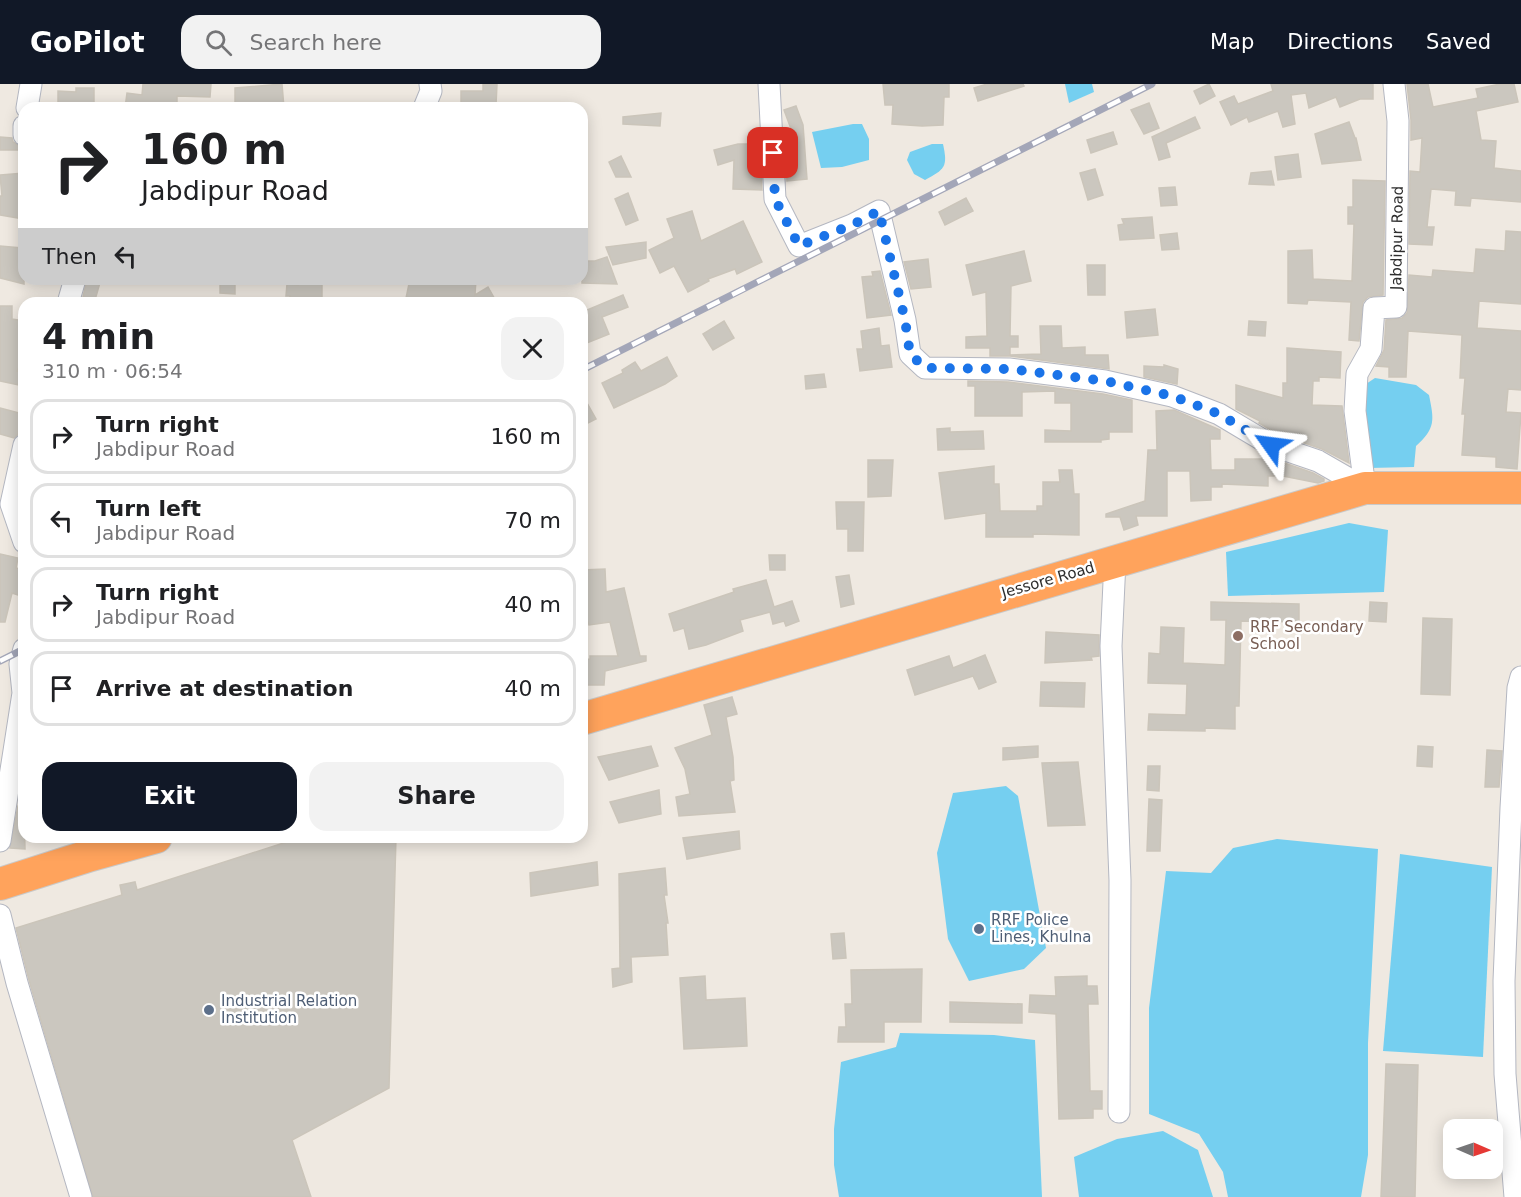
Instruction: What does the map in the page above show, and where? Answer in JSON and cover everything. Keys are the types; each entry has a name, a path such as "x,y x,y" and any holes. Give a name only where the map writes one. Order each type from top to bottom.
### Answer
{"highway":[{"name":"Jessore Road","path":"588,717 1365,488 1521,488"},
{"path":"0,884 134,843"}],"street":[{"path":"28,102 31,84"},
{"path":"426,102 431,91 430,84"},
{"path":"769,84 775,199 799,246 852,225 879,211 905,320 910,354 925,368 1009,369 1105,381 1172,396 1219,414 1271,445 1318,461 1365,488"},
{"name":"Jabdipur Road","path":"1365,488 1355,411 1357,374 1371,349 1374,308 1396,308 1398,121 1394,84"},
{"path":"18,472 11,504 18,524"},
{"path":"1114,561 1111,646 1120,880 1119,1112"},
{"path":"1515,1197 1505,1074 1504,981 1511,808 1518,688 1521,677"},
{"path":"0,841 18,725"},
{"path":"0,915 17,983 81,1197"}],"water":[{"path":"1065,84 1092,84 1094,92 1069,103"},
{"path":"862,124 869,139 869,160 842,167 821,168 812,132"},
{"path":"932,144 943,144 945,163 941,170 925,180 914,174 907,160 910,152"},
{"path":"1375,378 1416,385 1429,395 1432,423 1423,440 1416,446 1414,467 1369,468 1363,386"},
{"path":"1349,523 1388,530 1384,592 1228,596 1226,552"},
{"path":"1006,786 1018,796 1046,948 1024,969 969,981 948,939 937,853 953,793"},
{"path":"1277,839 1378,849 1368,1043 1368,1155 1361,1197 1228,1197 1223,1172 1199,1134 1149,1114 1149,1008 1166,871 1211,873 1233,848"},
{"path":"1400,854 1492,867 1483,1057 1383,1051"},
{"path":"900,1033 994,1035 1035,1040 1042,1197 839,1197 834,1165 834,1129 841,1062 896,1047"},
{"path":"1163,1131 1198,1150 1213,1197 1079,1197 1074,1157 1117,1139"}],"building":[{"path":"143,84 211,84 210,97 177,96 177,102 126,102 127,93 142,95"},
{"path":"282,84 284,102 235,102 235,88"},
{"path":"483,84 497,84 496,102 461,102 461,91 483,91"},
{"path":"883,84 949,84 949,97 944,97 943,125 892,124 893,105 885,105"},
{"path":"987,84 1023,84 1024,86 978,101 974,88"},
{"path":"1209,84 1215,96 1200,104 1194,91"},
{"path":"1271,84 1373,84 1373,99 1360,99 1340,107 1336,97 1309,108 1306,93 1291,95 1295,124 1283,127 1278,111 1249,122 1247,117 1231,125 1220,102 1234,96 1238,104 1273,91"},
{"path":"1407,84 1428,84 1433,107 1478,98 1476,89 1500,84 1514,84 1518,102 1476,111 1481,140 1496,141 1494,168 1521,171 1521,202 1471,198 1470,206 1455,205 1456,191 1431,189 1427,227 1434,227 1432,245 1409,244 1410,171 1420,172 1422,138 1411,140"},
{"path":"76,88 94,88 94,102 58,102 58,91 76,92"},
{"path":"1149,103 1159,128 1144,134 1131,110"},
{"path":"796,106 803,125 807,179 787,181 785,138 794,137 784,110"},
{"path":"661,113 660,126 623,124 623,117"},
{"path":"1195,117 1200,128 1166,143 1170,157 1159,160 1152,137"},
{"path":"1349,122 1356,138 1361,160 1322,164 1315,134"},
{"path":"1113,132 1117,144 1091,153 1087,140"},
{"path":"0,137 12,138 13,142 18,145 18,150 0,150"},
{"path":"738,144 759,144 762,190 733,189 734,160 718,165 714,150"},
{"path":"1298,154 1301,177 1278,180 1275,157"},
{"path":"621,156 631,177 616,177 609,162"},
{"path":"1095,169 1103,195 1088,200 1080,173"},
{"path":"1271,171 1274,185 1249,184 1251,173"},
{"path":"18,174 18,218 0,215 0,196 2,196 0,175"},
{"path":"1353,180 1385,181 1383,295 1368,297 1363,302 1359,341 1349,340 1351,302 1308,300 1307,304 1288,303 1288,251 1312,250 1313,279 1352,281 1354,224 1348,224 1348,207 1353,207"},
{"path":"1175,187 1177,205 1161,206 1159,188"},
{"path":"628,193 638,220 626,225 615,199"},
{"path":"966,198 973,211 945,225 939,212"},
{"path":"692,211 701,241 743,221 762,262 737,274 735,269 708,279 709,281 688,292 674,266 660,273 649,250 674,238 667,219"},
{"path":"1152,217 1154,238 1120,240 1118,225 1124,224 1122,219"},
{"path":"1506,231 1521,232 1521,304 1479,301 1477,328 1521,331 1521,390 1508,389 1506,412 1521,413 1517,469 1496,467 1496,457 1462,455 1465,378 1460,378 1462,335 1408,331 1406,377 1389,377 1389,367 1376,366 1384,350 1386,320 1402,318 1407,313 1409,275 1432,277 1433,270 1474,273 1476,249 1505,251"},
{"path":"1177,233 1179,249 1162,250 1160,235"},
{"path":"646,242 646,258 613,265 606,247"},
{"path":"0,246 18,248 18,282 0,278"},
{"path":"1024,251 1031,281 1011,286 1010,336 1018,336 1018,347 1010,347 1010,355 1041,354 1040,326 1061,326 1062,348 1085,347 1085,355 1108,355 1109,369 1010,356 990,356 990,348 966,348 966,337 987,336 986,292 973,295 966,265"},
{"path":"607,257 617,284 588,283 588,261"},
{"path":"928,259 931,287 911,289 904,262"},
{"path":"1087,265 1105,265 1105,295 1088,295"},
{"path":"880,271 891,315 867,318 862,277 873,276 872,272"},
{"path":"86,285 99,285 96,297 83,297"},
{"path":"220,285 235,285 235,294 220,293"},
{"path":"287,285 322,285 322,297 286,296"},
{"path":"409,285 476,285 475,295 488,287 494,297 406,297"},
{"path":"623,295 628,307 602,317 609,334 588,343 588,310"},
{"path":"0,306 12,306 12,319 18,320 18,385 0,381"},
{"path":"1155,309 1158,335 1127,338 1125,312"},
{"path":"724,321 734,338 713,350 703,334"},
{"path":"1249,321 1266,322 1265,336 1248,335"},
{"path":"879,328 881,346 889,345 892,367 860,371 857,349 863,349 861,331"},
{"path":"1287,348 1341,352 1340,378 1319,377 1319,381 1313,381 1312,405 1342,406 1349,463 1322,449 1276,433 1259,423 1260,421 1236,409 1236,385 1283,398 1283,383 1287,383"},
{"path":"667,357 677,376 614,408 602,383 623,373 622,370 635,362 641,371"},
{"path":"1164,365 1178,369 1177,384 1144,377 1144,366 1164,367"},
{"path":"824,374 826,387 806,389 805,376"},
{"path":"968,381 1008,382 1132,400 1132,432 1109,432 1109,439 1101,440 1101,442 1045,442 1045,430 1071,431 1071,403 1055,403 1055,391 1022,392 1022,416 975,416 975,386 968,386"},
{"path":"588,405 596,419 588,423"},
{"path":"0,408 18,413 18,434 14,438 0,434"},
{"path":"1174,410 1220,430 1220,439 1210,439 1211,470 1235,470 1235,459 1273,459 1313,473 1324,481 1318,483 1283,476 1268,476 1268,486 1222,484 1222,487 1211,487 1211,500 1191,501 1190,471 1167,471 1167,516 1136,516 1138,525 1124,530 1120,517 1106,517 1106,514 1145,501 1148,450 1157,450 1156,411"},
{"path":"950,428 950,432 983,431 984,449 938,450 937,429"},
{"path":"868,460 893,460 891,496 868,497"},
{"path":"994,466 994,484 999,484 1000,511 1037,511 1037,506 1043,506 1043,482 1060,482 1059,470 1072,470 1074,494 1079,494 1079,535 1033,534 1033,537 986,537 986,513 945,519 939,473"},
{"path":"836,502 864,502 863,551 848,551 848,529 837,529"},
{"path":"0,554 18,558 16,568 18,568 18,595 12,593 5,622 0,622"},
{"path":"769,555 785,555 785,570 770,570"},
{"path":"605,569 606,592 624,588 640,656 646,656 646,661 605,671 604,685 588,685 588,659 590,656 618,656 610,622 589,625 588,570"},
{"path":"849,575 854,604 841,607 836,577"},
{"path":"766,580 774,607 792,601 799,621 786,626 784,621 773,624 770,612 740,620 743,631 689,649 684,628 674,631 669,614 734,592 733,589"},
{"path":"1211,602 1299,604 1299,622 1241,621 1239,706 1235,706 1235,729 1148,730 1149,714 1186,715 1187,684 1148,683 1149,653 1160,654 1161,627 1184,628 1183,663 1225,665 1226,620 1211,620"},
{"path":"1370,602 1387,603 1386,622 1369,621"},
{"path":"1423,618 1452,619 1450,695 1421,694"},
{"path":"1046,632 1099,635 1099,656 1091,657 1092,660 1045,663"},
{"path":"985,655 996,682 979,689 973,676 915,695 907,670 949,656 953,668"},
{"path":"1041,682 1085,683 1084,707 1040,706"},
{"path":"732,697 737,714 726,717 733,757 734,780 730,781 735,812 679,816 676,797 690,794 685,769 675,748 712,735 704,705"},
{"path":"651,746 658,766 609,780 598,757"},
{"path":"1038,746 1038,757 1003,760 1003,748"},
{"path":"1418,746 1433,747 1432,767 1417,766"},
{"path":"1487,750 1502,751 1499,787 1485,787"},
{"path":"1078,762 1085,825 1048,826 1042,763"},
{"path":"1148,766 1160,766 1159,791 1147,790"},
{"path":"659,790 661,814 619,823 610,802"},
{"path":"1149,799 1162,800 1160,851 1147,851"},
{"path":"18,806 18,843 25,843 25,849 10,848"},
{"path":"739,831 740,849 687,859 683,838"},
{"name":"Industrial Relation Institution","path":"283,843 396,843 389,1088 292,1140 311,1197 93,1197 29,980 16,928 122,895 120,885 135,882 137,890"},
{"path":"597,862 598,885 531,896 530,873"},
{"path":"665,868 667,895 664,895 668,923 666,923 668,955 631,957 632,982 613,987 612,969 620,968 619,874"},
{"path":"844,933 846,958 833,959 831,934"},
{"path":"922,969 921,1022 884,1022 884,1042 838,1042 839,1027 846,1027 845,1004 852,1004 851,970"},
{"path":"705,976 706,1000 745,998 747,1046 684,1049 680,978"},
{"path":"1087,976 1087,986 1097,986 1098,1004 1088,1004 1090,1091 1102,1091 1102,1109 1093,1109 1093,1118 1059,1119 1056,1014 1029,1012 1030,995 1056,996 1055,977"},
{"path":"950,1002 1022,1004 1022,1023 950,1022"},
{"path":"1386,1064 1418,1065 1415,1197 1381,1197"}],"railway":[{"path":"588,367 1152,84"},
{"path":"0,661 18,652"}],"place":[{"name":"RRF Secondary School","path":"1238,636"},
{"name":"RRF Police Lines, Khulna","path":"979,929"},
{"name":"Industrial Relation Institution","path":"209,1010"}],"route":[{"path":"773,153 775,199 799,246 852,225 879,211 905,320 910,354 925,368 1009,369 1105,381 1172,396 1219,414 1271,445"}]}
